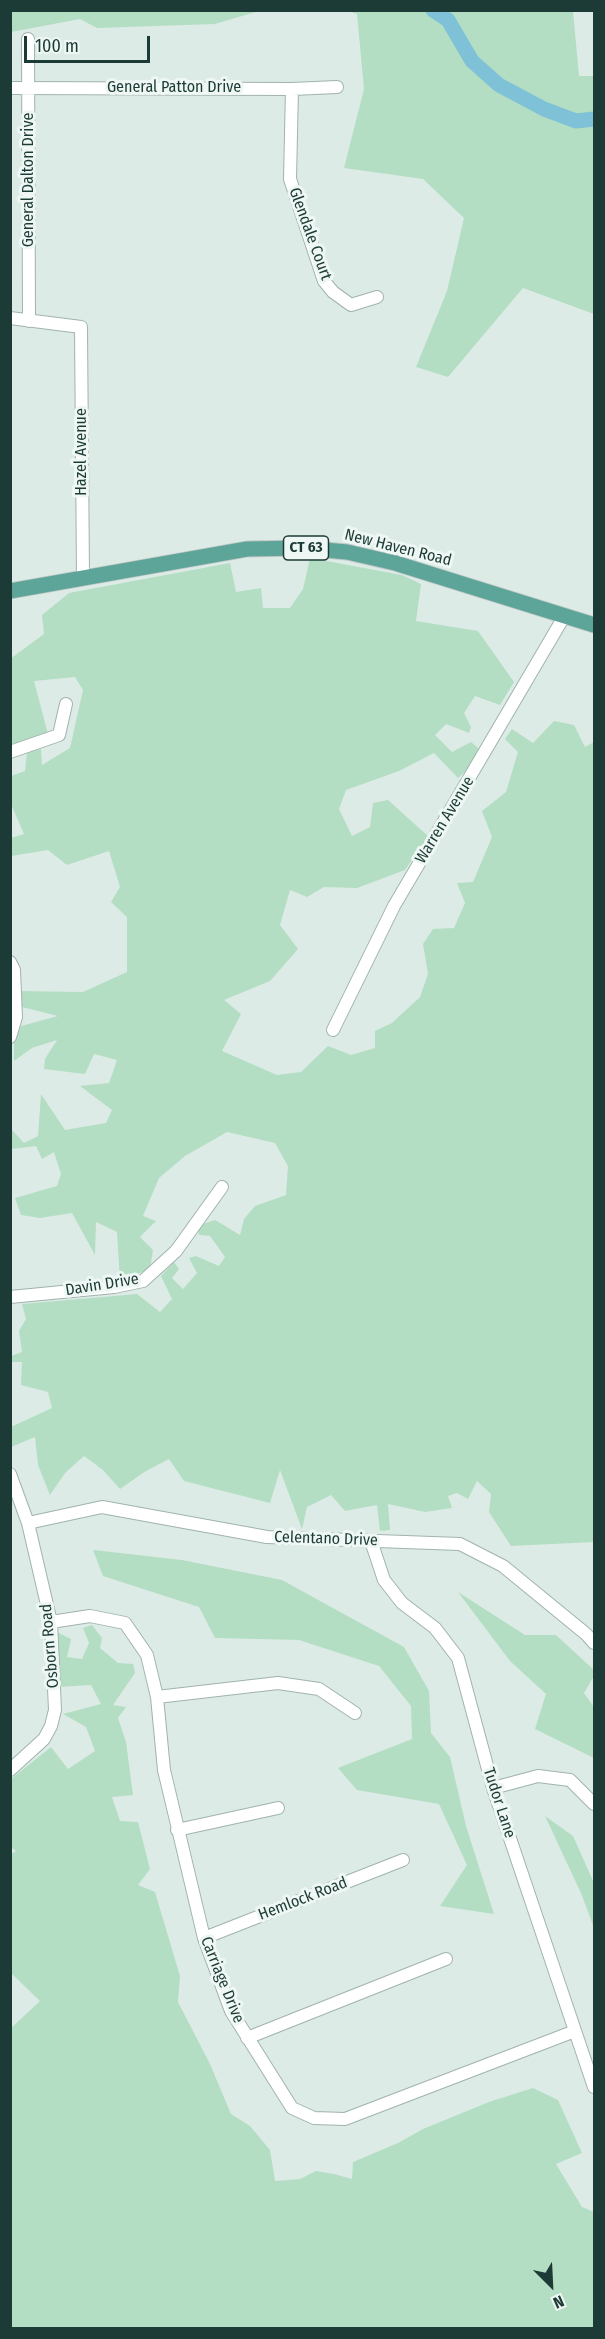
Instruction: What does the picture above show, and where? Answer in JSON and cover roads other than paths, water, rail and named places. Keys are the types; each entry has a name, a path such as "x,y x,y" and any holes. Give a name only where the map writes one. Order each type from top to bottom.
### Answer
{"main road":[{"name":"New Haven Road","path":"10,591 247,549 303,548 347,552 395,563 594,625"}],"street":[{"name":"General Dalton Drive","path":"28,39 28,321"},
{"name":"General Patton Drive","path":"10,88 292,89 337,87"},
{"name":"Glendale Court","path":"292,89 290,179 324,281 333,292 351,305 377,297"},
{"path":"10,318 28,321"},
{"name":"Hazel Avenue","path":"28,321 81,327 83,578"},
{"name":"Warren Avenue","path":"333,1030 394,906 566,615"},
{"path":"10,752 59,735 66,704"},
{"path":"10,962 14,970 16,1017 10,1037"},
{"name":"Davin Drive","path":"10,1297 114,1287 143,1281 176,1251 222,1187"},
{"name":"Osborn Road","path":"10,1474 28,1523 51,1622 55,1710 51,1726 44,1739 10,1770"},
{"name":"Celentano Drive","path":"28,1523 102,1507 267,1537 459,1544 503,1566 594,1643"},
{"name":"Tudor Lane","path":"371,1541 384,1580 402,1603 435,1628 458,1658 493,1788 594,2087"},
{"name":"Carriage Drive","path":"51,1622 90,1616 125,1623 147,1655 157,1697 164,1770 204,1938 231,2011 292,2108 314,2118 345,2119 575,2031"},
{"path":"157,1697 278,1683 319,1689 355,1713"},
{"path":"493,1788 538,1776 570,1780 594,1804"},
{"path":"177,1830 278,1808"},
{"name":"Hemlock Road","path":"204,1938 403,1860"},
{"path":"247,2038 446,1959"}],"waterway":[{"path":"433,10 448,20 472,61 499,85 544,109 576,121 594,119"}]}
